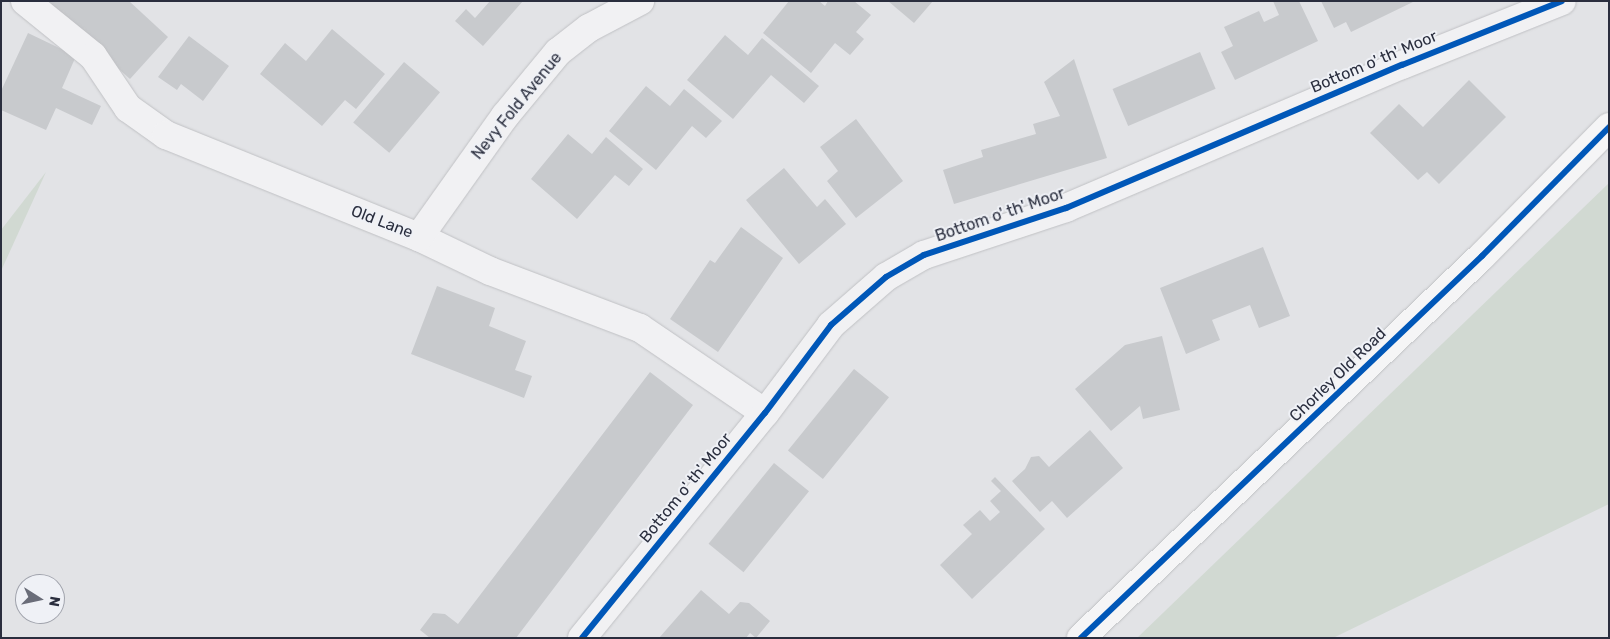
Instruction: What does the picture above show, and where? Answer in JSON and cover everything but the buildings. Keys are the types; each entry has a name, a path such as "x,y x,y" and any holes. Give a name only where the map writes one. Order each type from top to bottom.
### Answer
{"main road":[{"name":"Chorley Old Road","path":"1081,638 1482,256 1609,127"}],"street":[{"name":"Old Lane","path":"25,1 93,56 128,108 145,123 250,171 419,237 490,271 640,328 765,413"},
{"name":"Nevy Fold Avenue","path":"419,237 505,116 558,52 589,28 640,1"},
{"name":"Bottom o' th' Moor","path":"582,638 765,413 831,325 886,276 924,255 1066,208 1402,65 1562,1"}],"shaded area":[{"path":"46,172 1,271 1,230"},
{"path":"1609,183 1609,504 1333,638 1137,638"}],"cycle path":[{"path":"582,638 765,413 831,325 886,277 924,255 1066,208 1402,65 1562,1"},
{"path":"1081,638 1482,256 1609,127"}]}
